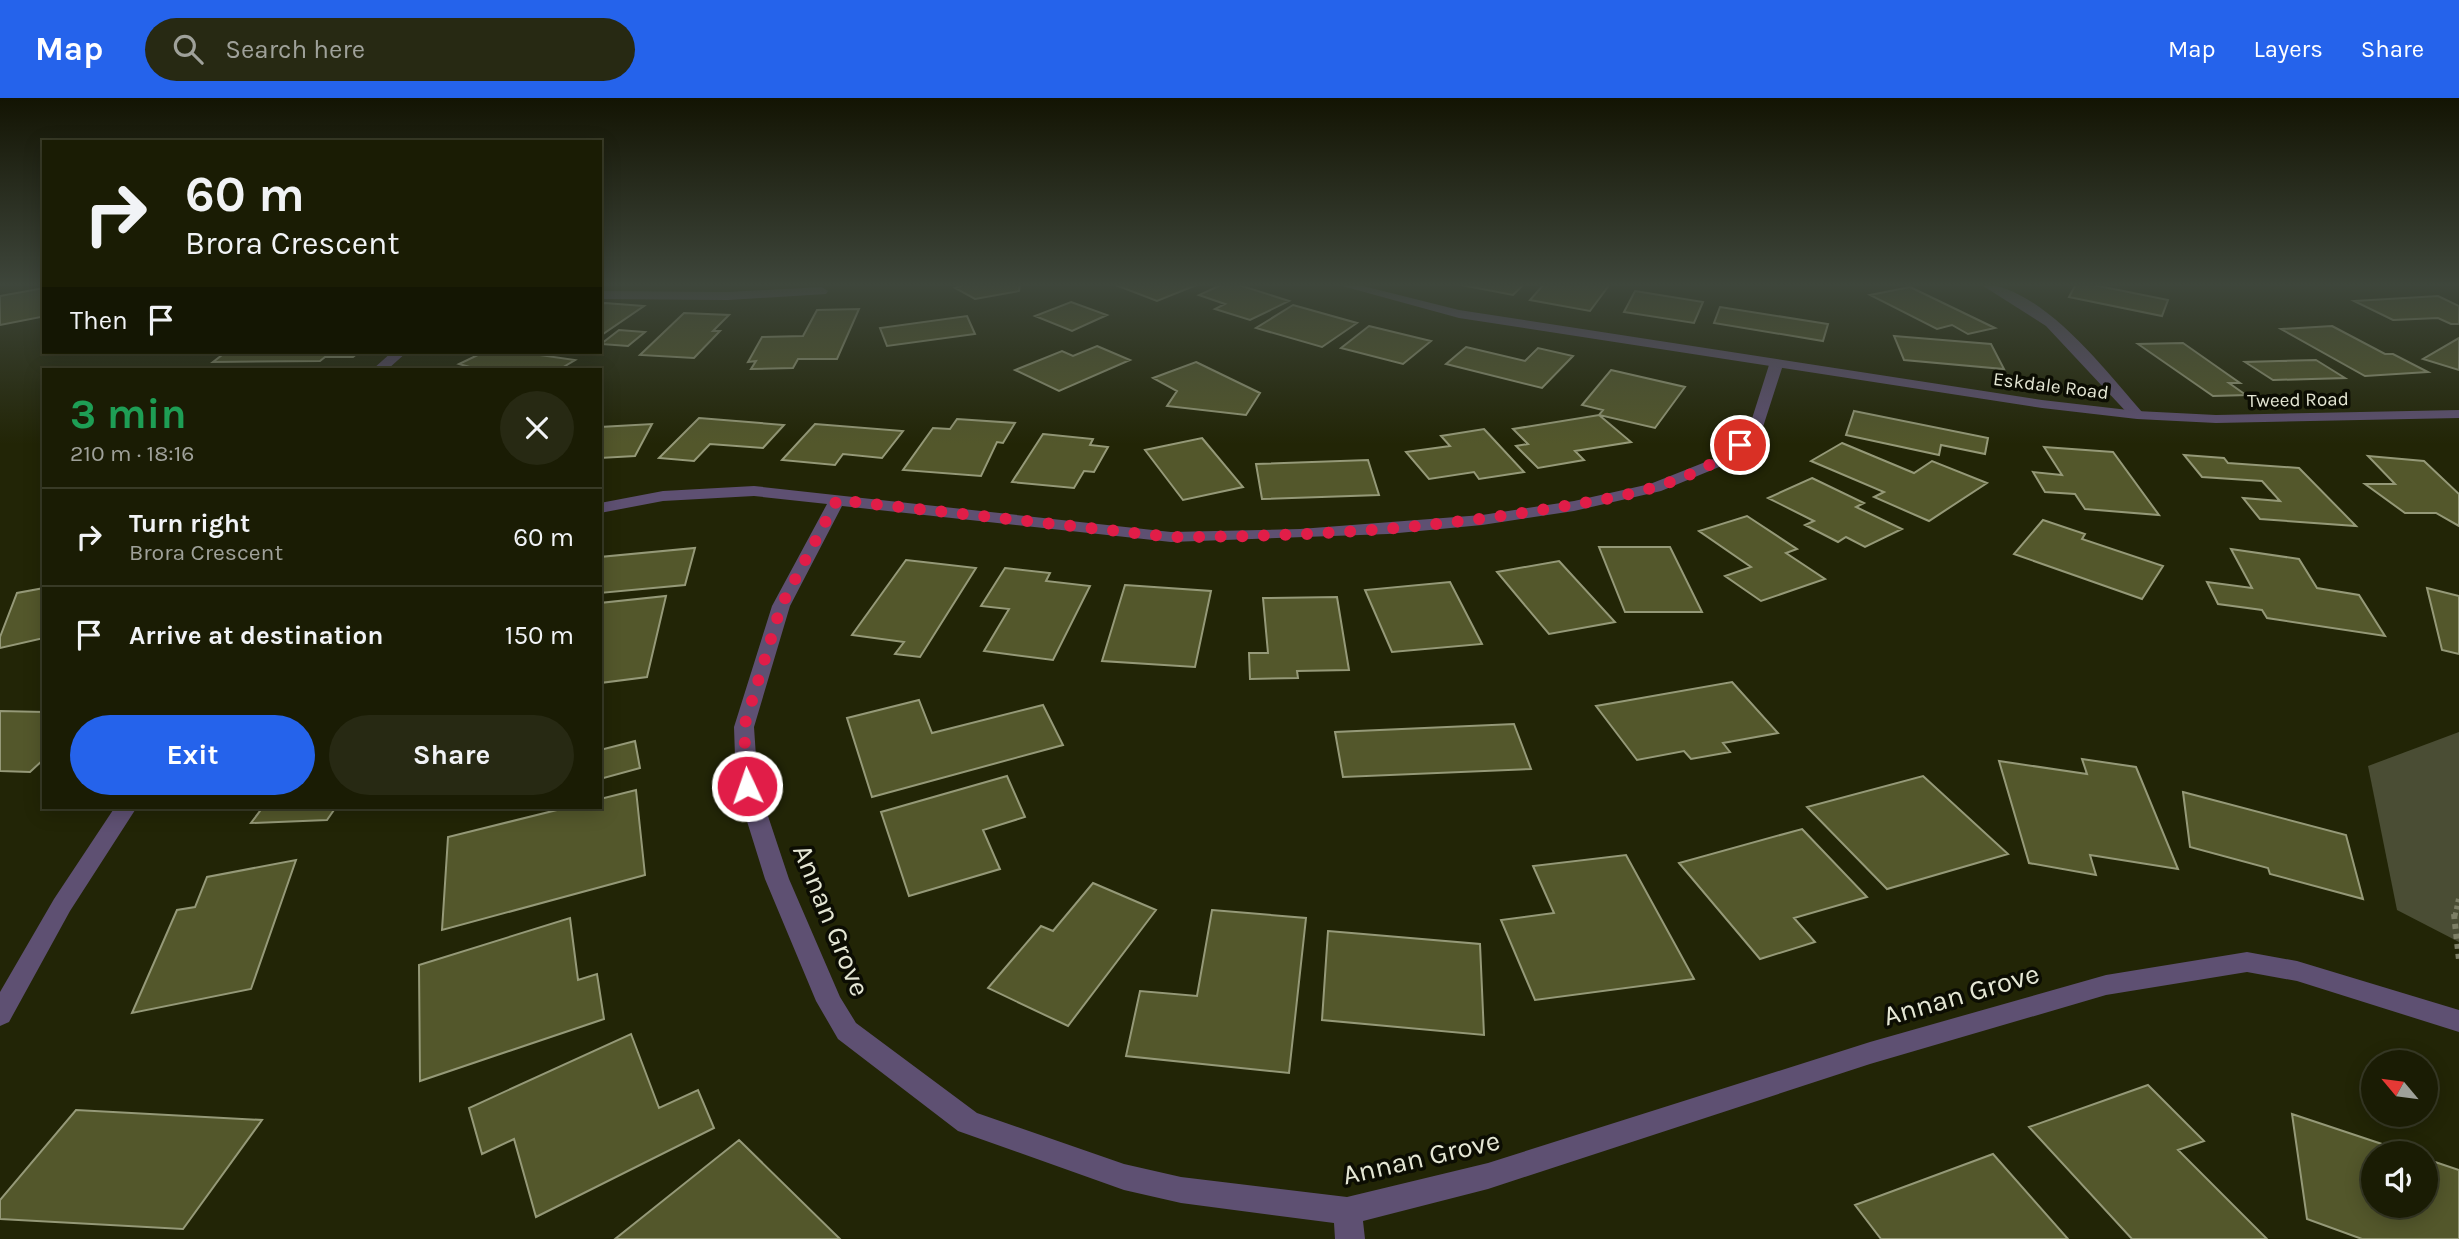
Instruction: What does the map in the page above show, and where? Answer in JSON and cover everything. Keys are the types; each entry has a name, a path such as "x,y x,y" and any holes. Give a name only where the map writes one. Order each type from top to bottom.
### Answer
{"street":[{"name":"Eskdale Road","path":"1603,337 1776,365 2137,415"},
{"path":"2066,337 2137,415"},
{"path":"381,368 398,354"},
{"path":"602,508 663,496 754,491 1171,537 1223,539 1460,523 1630,496 1690,475 1724,458 1755,431 1776,365"},
{"name":"Tweed Road","path":"2137,415 2283,420 2459,414"},
{"name":"Annan Grove","path":"837,500 781,606 744,727 747,786 772,864 829,1001 847,1031 945,1108 968,1122 1124,1177 1348,1225 1488,1176 1870,1053 2106,985 2248,962 2297,971 2459,1021"},
{"path":"0,1015 62,905 125,809"}],"path":[{"path":"2459,896 2454,909 2459,960"}],"green space":[{"path":"2459,732 2459,942 2397,910 2368,766"}],"building":[{"path":"610,337 639,337 628,346 602,343"},
{"path":"659,337 714,337 694,358 640,355"},
{"path":"762,337 847,337 837,359 798,359 793,368 751,369 756,361 748,362"},
{"path":"884,337 951,337 887,346"},
{"path":"1288,337 1336,337 1322,347"},
{"path":"1355,337 1415,337 1431,341 1403,364 1341,348"},
{"path":"1800,337 1824,337 1823,341"},
{"path":"1895,337 1991,344 2004,369 1904,360"},
{"path":"2296,337 2353,337 2428,372 2365,376"},
{"path":"2459,338 2459,370 2423,359"},
{"path":"2183,343 2240,383 2229,383 2246,395 2213,396 2138,344"},
{"path":"1097,346 1130,360 1059,391 1015,370 1062,351 1073,356"},
{"path":"1466,347 1525,361 1538,348 1573,356 1542,388 1446,364"},
{"path":"223,354 357,354 353,357 325,357 320,361 213,362"},
{"path":"480,354 533,354 575,360 562,368 473,368 459,364"},
{"path":"2316,360 2345,378 2273,380 2245,362"},
{"path":"1196,362 1260,393 1246,415 1167,406 1177,391 1153,378"},
{"path":"1611,370 1685,387 1655,428 1599,415 1603,410 1582,405"},
{"path":"1854,411 1988,438 1985,454 1941,445 1939,455 1846,435"},
{"path":"1599,415 1631,442 1575,451 1584,460 1538,468 1516,446 1528,444 1513,429"},
{"path":"699,418 784,425 763,448 710,444 694,461 659,458"},
{"path":"957,419 1015,423 1003,443 997,442 981,476 903,470 933,428 950,429"},
{"path":"652,424 635,456 602,458 602,427"},
{"path":"815,424 903,431 882,458 843,454 835,465 782,460"},
{"path":"1484,429 1524,472 1479,479 1474,472 1429,479 1406,452 1450,446 1441,436"},
{"path":"1043,434 1093,439 1090,445 1108,447 1094,472 1084,471 1074,488 1012,482"},
{"path":"1202,438 1243,487 1183,500 1145,450"},
{"path":"1842,443 1914,473 1932,461 1987,483 1929,521 1874,497 1884,492 1811,461"},
{"path":"2044,447 2113,452 2159,515 2085,509 2075,494 2045,492 2033,472 2062,475"},
{"path":"2184,455 2224,458 2228,463 2299,468 2356,526 2260,519 2243,498 2280,501 2262,481 2202,477"},
{"path":"2368,456 2424,461 2459,494 2459,526 2436,513 2405,513 2365,484 2395,484"},
{"path":"1368,460 1379,495 1262,499 1256,464"},
{"path":"1812,478 1864,503 1856,507 1902,529 1865,547 1846,537 1838,542 1805,525 1814,521 1768,498"},
{"path":"1747,516 1797,549 1786,553 1825,579 1761,601 1725,576 1751,567 1699,531"},
{"path":"2043,520 2085,534 2082,539 2163,566 2142,599 2014,554"},
{"path":"1599,547 1670,547 1702,612 1625,612"},
{"path":"695,548 685,585 602,593 602,557"},
{"path":"2231,549 2299,559 2317,588 2359,595 2385,636 2267,618 2262,610 2218,604 2207,582 2252,588"},
{"path":"906,560 976,568 920,657 895,654 904,642 852,635"},
{"path":"1559,561 1615,622 1549,634 1497,572"},
{"path":"1005,568 1050,573 1046,581 1090,586 1053,660 984,651 1009,609 981,606"},
{"path":"1450,582 1482,644 1392,652 1365,590"},
{"path":"1125,585 1211,591 1195,667 1102,661"},
{"path":"42,588 42,638 0,648 0,637 17,593"},
{"path":"2427,588 2459,596 2459,654 2442,650"},
{"path":"666,596 647,677 602,683 602,603"},
{"path":"1337,597 1349,670 1297,671 1298,678 1250,679 1249,653 1268,653 1263,598"},
{"path":"1732,682 1778,733 1723,743 1730,752 1691,759 1684,751 1637,760 1596,706"},
{"path":"919,700 932,733 1043,705 1063,745 872,797 847,718"},
{"path":"0,711 42,712 42,761 30,772 0,771"},
{"path":"1514,724 1531,769 1343,777 1335,732"},
{"path":"635,741 640,768 602,778 602,749"},
{"path":"2082,759 2136,767 2178,869 2090,855 2096,875 2029,863 1999,761 2087,774"},
{"path":"1007,776 1025,817 983,830 1000,869 909,896 881,812"},
{"path":"1923,776 2008,854 1887,889 1807,807"},
{"path":"636,790 645,875 442,930 448,837 561,809 602,809 602,798"},
{"path":"2183,792 2346,835 2363,899 2270,874 2268,868 2190,847"},
{"path":"262,809 335,809 327,820 251,823"},
{"path":"1802,829 1867,897 1794,918 1815,942 1760,959 1679,863"},
{"path":"1626,855 1694,979 1535,1000 1501,920 1554,913 1533,866"},
{"path":"296,860 251,989 132,1013 177,910 195,907 207,877"},
{"path":"1093,883 1156,910 1068,1026 988,988 1041,926 1053,931"},
{"path":"1212,910 1306,918 1289,1073 1126,1056 1140,991 1197,996"},
{"path":"570,918 578,980 597,974 604,1019 420,1081 419,965"},
{"path":"1328,931 1480,944 1484,1035 1322,1020"},
{"path":"631,1034 659,1108 698,1090 714,1128 536,1217 514,1139 482,1154 469,1108"},
{"path":"2148,1085 2204,1141 2178,1150 2267,1239 2132,1239 2029,1127"},
{"path":"76,1110 262,1120 183,1229 0,1219 0,1200"},
{"path":"2292,1114 2373,1141 2361,1141 2361,1218 2438,1218 2438,1163 2459,1170 2459,1239 2362,1239 2307,1219"},
{"path":"739,1140 840,1239 615,1239"},
{"path":"1993,1154 2068,1239 1881,1239 1855,1205"}],"route":[{"path":"747,786 744,727 781,606 837,500 1171,537 1223,539 1406,529 1630,496 1690,475 1724,458 1740,445"}]}
